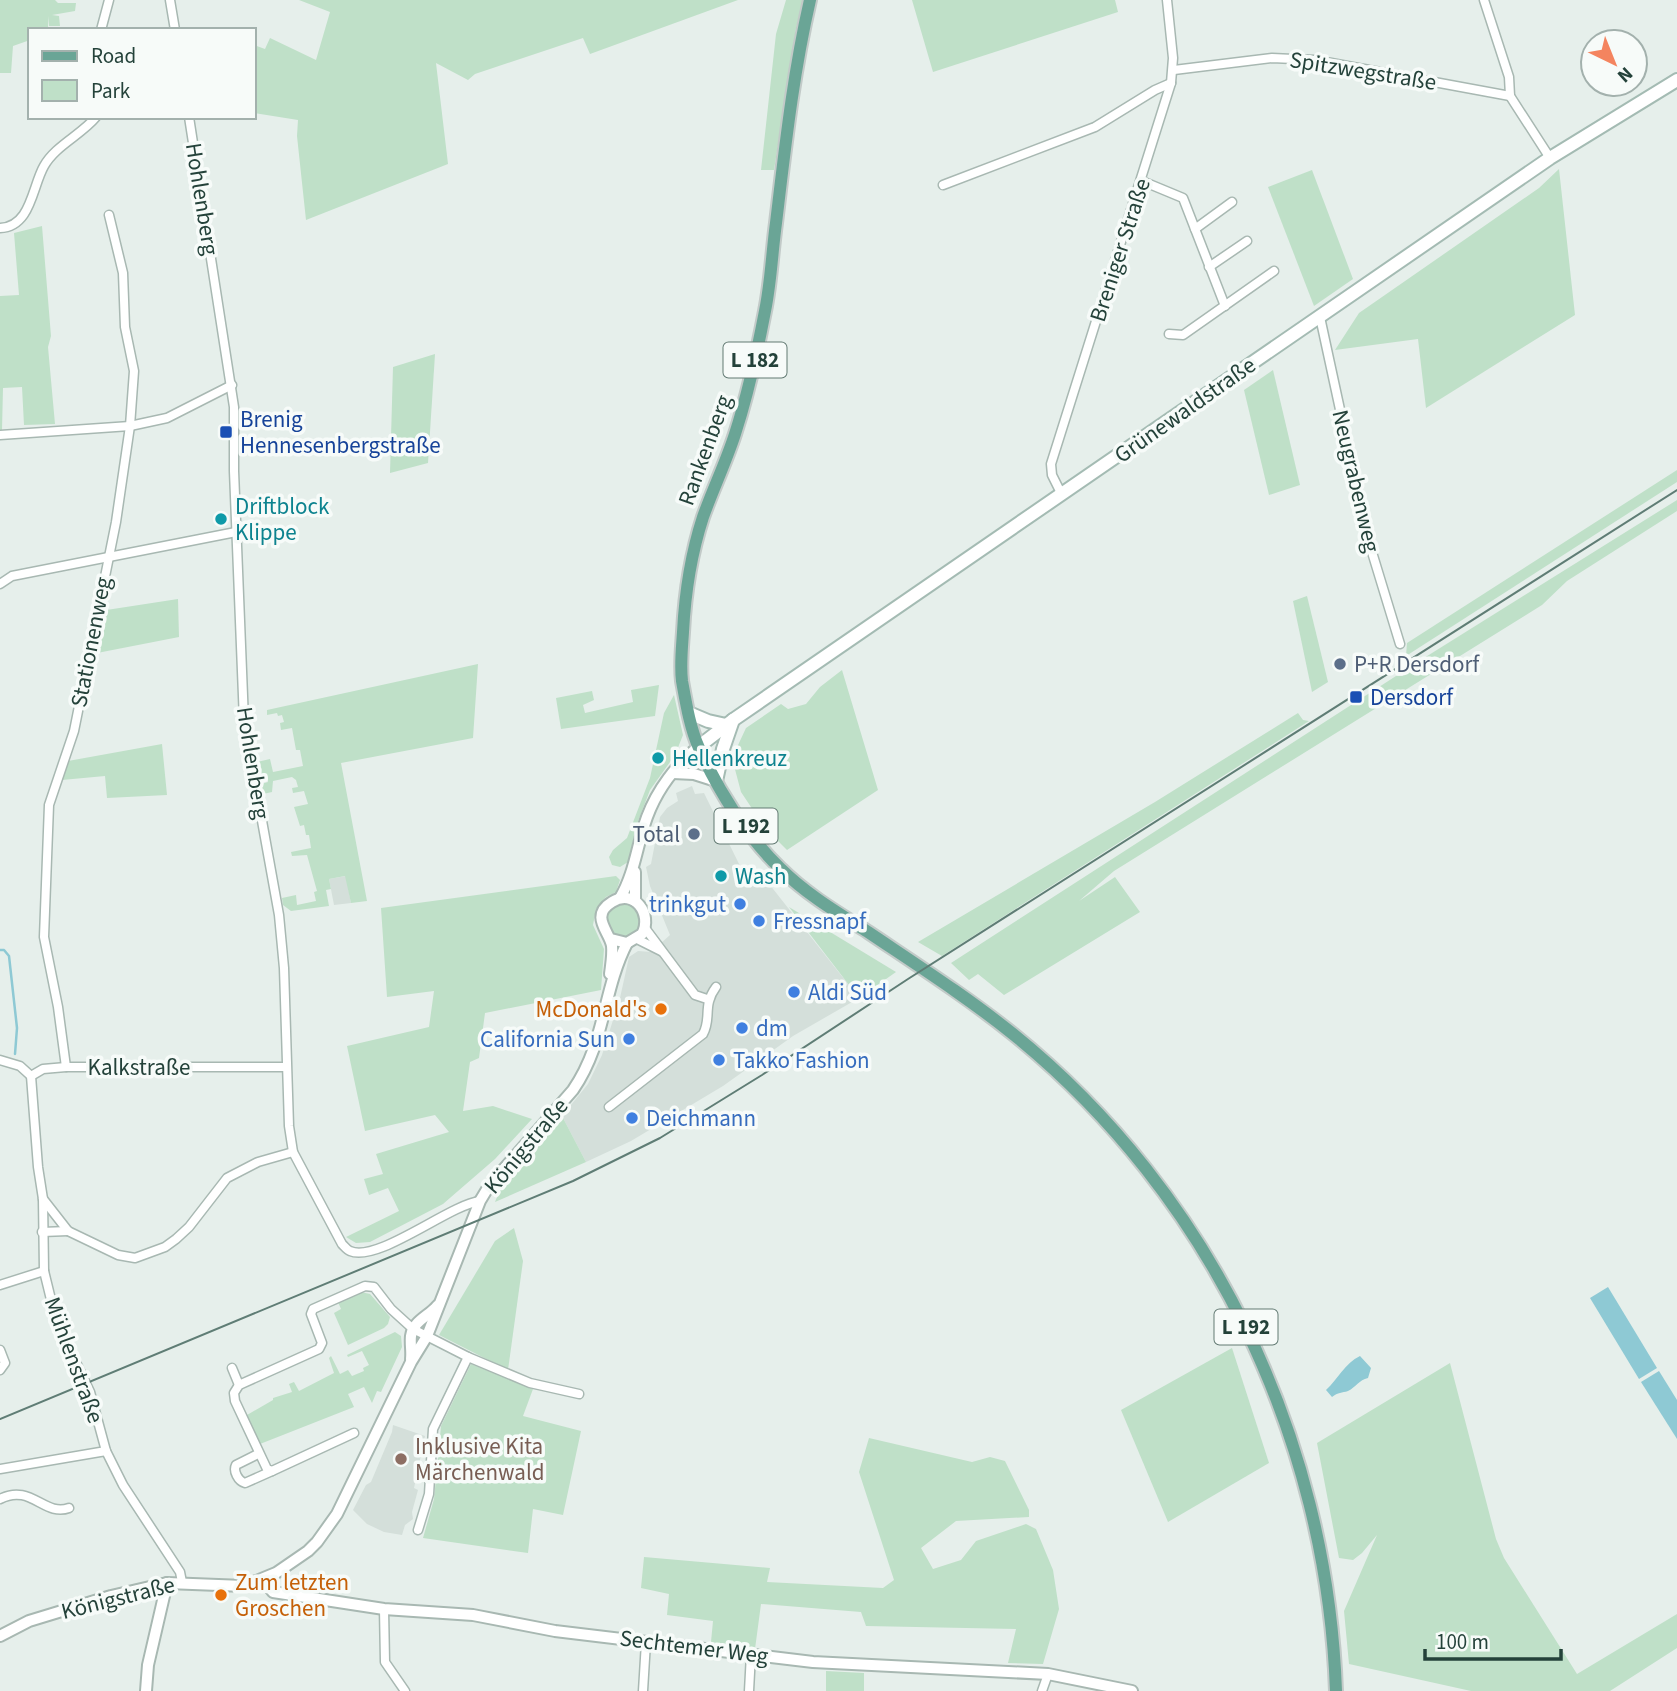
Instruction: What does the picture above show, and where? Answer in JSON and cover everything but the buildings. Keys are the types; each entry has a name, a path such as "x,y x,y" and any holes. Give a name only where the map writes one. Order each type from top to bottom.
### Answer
{"main road":[{"name":"Rankenberg","path":"698,747 681,675 685,592 702,519 750,387 767,303 792,94 810,0"},
{"name":"Grünewaldstraße","path":"698,747 1550,158 1677,80"},
{"path":"689,713 708,722 730,723 716,781"},
{"name":"L 192","path":"698,747 716,781 757,841 789,876 819,900 965,997 1062,1077 1129,1148 1191,1231 1222,1282 1284,1415 1308,1492 1324,1567 1334,1640 1336,1691"}],"street":[{"path":"102,28 109,0"},
{"path":"170,0 175,28"},
{"name":"Breniger Straße","path":"1062,495 1052,475 1051,464 1142,181 1174,70 1167,0"},
{"path":"1484,0 1509,77 1510,96 1550,158"},
{"name":"Spitzwegstraße","path":"1174,70 1272,58 1315,60 1510,96"},
{"path":"943,185 1095,127 1171,83"},
{"path":"0,228 7,228 19,222 29,206 44,165 55,152 85,131 94,119"},
{"name":"Hohlenberg","path":"189,119 232,385 244,721 279,915 284,968 285,1067 293,1152 342,1244 351,1252 378,1248 440,1220 467,1203 480,1201"},
{"path":"1142,181 1183,198 1224,306"},
{"path":"1195,229 1232,202"},
{"name":"Stationenweg","path":"66,1067 58,1007 44,937 49,805 74,731 116,522 130,426 134,370 125,327 123,273 109,215"},
{"path":"1209,267 1247,241"},
{"path":"1169,334 1183,335 1274,271"},
{"name":"Neugrabenweg","path":"1320,317 1368,539 1400,644"},
{"path":"0,435 130,426 167,418 232,385"},
{"path":"0,584 12,576 236,532"},
{"name":"Königstraße","path":"0,1636 29,1621 167,1583 244,1586 264,1580 307,1551 331,1523 427,1335 480,1201 489,1186 584,1074 598,1041 610,991 613,949 601,919 607,906 620,898 634,869 648,815 659,791 698,747"},
{"path":"673,773 694,774 716,781"},
{"name":"Königstraße","path":"610,991 632,941 645,928 645,913 635,901 634,869"},
{"path":"620,898 635,901"},
{"path":"645,928 695,995 707,999"},
{"path":"611,939 632,941 661,951"},
{"path":"609,1107 703,1034 706,1029 707,999 716,987"},
{"path":"0,1059 20,1066 31,1076"},
{"name":"Kalkstraße","path":"31,1076 43,1069 66,1067 285,1067"},
{"name":"Mühlenstraße","path":"31,1076 43,1199 44,1271 56,1320 90,1392 106,1451 123,1485 180,1572 181,1582"},
{"path":"43,1199 68,1231 118,1255 135,1258 165,1247 183,1233 227,1178 258,1162 293,1152"},
{"path":"42,1232 68,1231"},
{"path":"0,1284 44,1271"},
{"path":"272,1471 264,1465 258,1454 234,1397 239,1385 319,1349 322,1343 311,1314 313,1309 365,1286 374,1287 391,1309 414,1329 468,1357 530,1383 579,1394"},
{"name":"Königstraße","path":"411,1362 411,1337 414,1329 440,1302"},
{"path":"0,1350 5,1363 0,1370"},
{"path":"418,1530 429,1494 433,1429 468,1357"},
{"path":"232,1368 239,1385"},
{"path":"258,1454 236,1465 235,1471 240,1481 245,1483 354,1433"},
{"path":"0,1469 106,1451"},
{"path":"0,1499 22,1494 53,1509 65,1511"},
{"name":"Sechtemer Weg","path":"264,1580 273,1592 384,1609 473,1615 555,1631 813,1662 1048,1674 1132,1691"},
{"path":"146,1691 148,1665 167,1583"},
{"path":"384,1609 385,1662 405,1691"},
{"path":"643,1691 646,1642"},
{"path":"749,1691 751,1654"},
{"path":"1042,1691 1048,1674"}],"shaded area":[{"path":"692,786 695,794 704,793 743,872 755,870 766,880 859,998 793,1036 723,1086 631,1141 586,1162 562,1116 588,1084 602,1055 620,998 629,957 638,951 651,952 670,935 650,886 646,867 651,864 660,817 678,801 676,793"},
{"path":"346,876 351,903 334,905 329,879"},
{"name":"Inklusive Kita Märchenwald","path":"393,1425 425,1436 414,1488 418,1490 412,1512 413,1519 405,1525 402,1535 384,1532 367,1524 353,1510 366,1485 371,1482"}],"green space":[{"path":"0,0 55,0 58,3 76,3 75,11 52,15 59,16 60,26 49,26 48,16 47,28 28,28 28,41 13,46 11,73 0,73"},
{"path":"299,0 738,0 590,54 583,38 475,74 468,80 436,63 448,164 306,220 297,136 298,120 256,113 256,46 265,49 270,38 316,60 330,12"},
{"path":"786,0 803,0 796,28 774,170 761,170 776,34"},
{"path":"912,0 1115,0 1118,12 933,72"},
{"path":"1559,169 1575,315 1426,408 1418,339 1335,350 1359,313 1539,188"},
{"path":"1312,170 1353,279 1314,306 1268,187"},
{"path":"42,226 55,424 24,425 22,387 3,388 0,430 0,296 19,295 14,233"},
{"path":"435,354 428,463 390,473 393,367"},
{"path":"1273,370 1300,485 1269,495 1244,390"},
{"path":"1677,470 1677,482 1406,656 1407,643"},
{"path":"1677,500 1677,511 1567,581 1542,605 1114,871 1079,901 1115,877 1140,912 1004,995 978,974 969,980 951,963 1396,676 1402,676 1416,667 1416,663"},
{"path":"1307,596 1328,682 1312,692 1293,601"},
{"path":"178,599 179,637 92,654 100,611"},
{"path":"478,664 473,738 341,763 367,901 351,903 345,876 329,879 331,889 326,890 329,906 291,911 283,905 282,898 296,895 297,905 316,901 314,892 317,891 307,855 292,856 291,852 311,848 309,835 306,835 304,825 300,826 294,807 308,804 304,791 293,793 292,788 298,787 292,777 273,781 272,792 263,794 261,784 268,782 267,777 260,779 257,762 270,759 273,772 303,766 300,750 296,750 292,728 281,730 280,723 284,722 282,715 267,715 267,710"},
{"path":"842,670 878,790 787,850 765,828 741,792 732,758 746,728 781,704 788,709 806,704 820,687"},
{"path":"659,685 655,716 561,729 556,698 592,691 594,700 583,705 585,713 633,702 631,690"},
{"path":"674,695 683,735 675,755 650,790 637,824 628,862 620,867 612,865 609,857 627,838 650,778 664,713"},
{"path":"1298,713 1303,720 1309,721 942,956 918,942 1155,802"},
{"path":"162,744 167,795 107,798 105,776 62,780 68,761"},
{"path":"616,876 620,880 616,892 606,897 596,909 593,925 604,949 601,990 485,1013 479,1058 470,1062 463,1111 493,1106 532,1119 495,1159 443,1204 370,1242 356,1243 346,1237 399,1211 388,1188 369,1195 364,1179 383,1174 376,1154 449,1132 435,1115 365,1131 347,1046 429,1027 434,991 387,997 381,908"},
{"path":"624,904 636,909 641,921 636,933 624,938 612,933 607,921 612,909"},
{"path":"789,907 896,972 859,998"},
{"path":"562,1116 586,1162 495,1202 501,1187"},
{"path":"514,1228 523,1261 508,1370 439,1335 495,1241"},
{"path":"361,1292 370,1294 390,1317 384,1328 348,1345 334,1313 341,1309 338,1302"},
{"path":"395,1332 401,1336 402,1347 381,1392 377,1391 372,1403 364,1387 348,1394 354,1407 260,1444 247,1415 273,1398 292,1392 289,1384 294,1382 299,1391 334,1373 329,1358 331,1356 340,1374 348,1370 352,1376 364,1371 363,1368 369,1365 362,1351 348,1357 347,1355"},
{"path":"1232,1348 1269,1463 1168,1522 1121,1410"},
{"path":"1450,1363 1496,1539 1504,1558 1577,1674 1677,1614 1677,1648 1610,1691 1471,1691 1349,1664 1344,1611 1377,1535 1353,1560 1339,1558 1317,1443"},
{"path":"471,1364 533,1389 523,1416 581,1431 563,1515 533,1509 528,1553 423,1538 434,1499 441,1426"},
{"path":"869,1438 972,1462 990,1457 1005,1461 1029,1510 1029,1517 956,1521 921,1548 933,1569 961,1560 976,1541 1026,1524 1036,1529 1053,1570 1059,1609 1043,1664 1008,1663 1016,1629 866,1626 861,1612 761,1604 755,1649 711,1642 713,1621 667,1615 669,1594 641,1588 644,1557 770,1568 767,1582 883,1588 894,1580 859,1472"},
{"path":"826,1671 864,1673 864,1691 826,1691"}],"water":[{"path":"1608,1287 1657,1368 1639,1379 1590,1298"},
{"path":"1360,1356 1371,1368 1368,1378 1348,1391 1332,1397 1326,1390 1346,1367"},
{"path":"1659,1371 1677,1400 1677,1439 1641,1382"}],"waterway":[{"path":"0,950 4,950 9,956 17,1028 15,1054"}],"tram line":[{"path":"0,1419 573,1181 660,1138 1677,490"}],"place":[{"name":"Brenig Hennesenbergstraße","path":"226,432"},
{"name":"Driftblock Klippe","path":"221,519"},
{"name":"P+R Dersdorf","path":"1340,664"},
{"name":"Dersdorf","path":"1356,697"},
{"name":"Hellenkreuz","path":"658,758"},
{"name":"Total","path":"694,834"},
{"name":"Wash","path":"721,876"},
{"name":"trinkgut","path":"740,904"},
{"name":"Fressnapf","path":"759,921"},
{"name":"Aldi Süd","path":"794,992"},
{"name":"McDonald's","path":"661,1009"},
{"name":"dm","path":"742,1028"},
{"name":"California Sun","path":"629,1039"},
{"name":"Takko Fashion","path":"719,1060"},
{"name":"Deichmann","path":"632,1118"},
{"name":"Inklusive Kita Märchenwald","path":"401,1459"},
{"name":"Zum letzten Groschen","path":"221,1595"}]}
